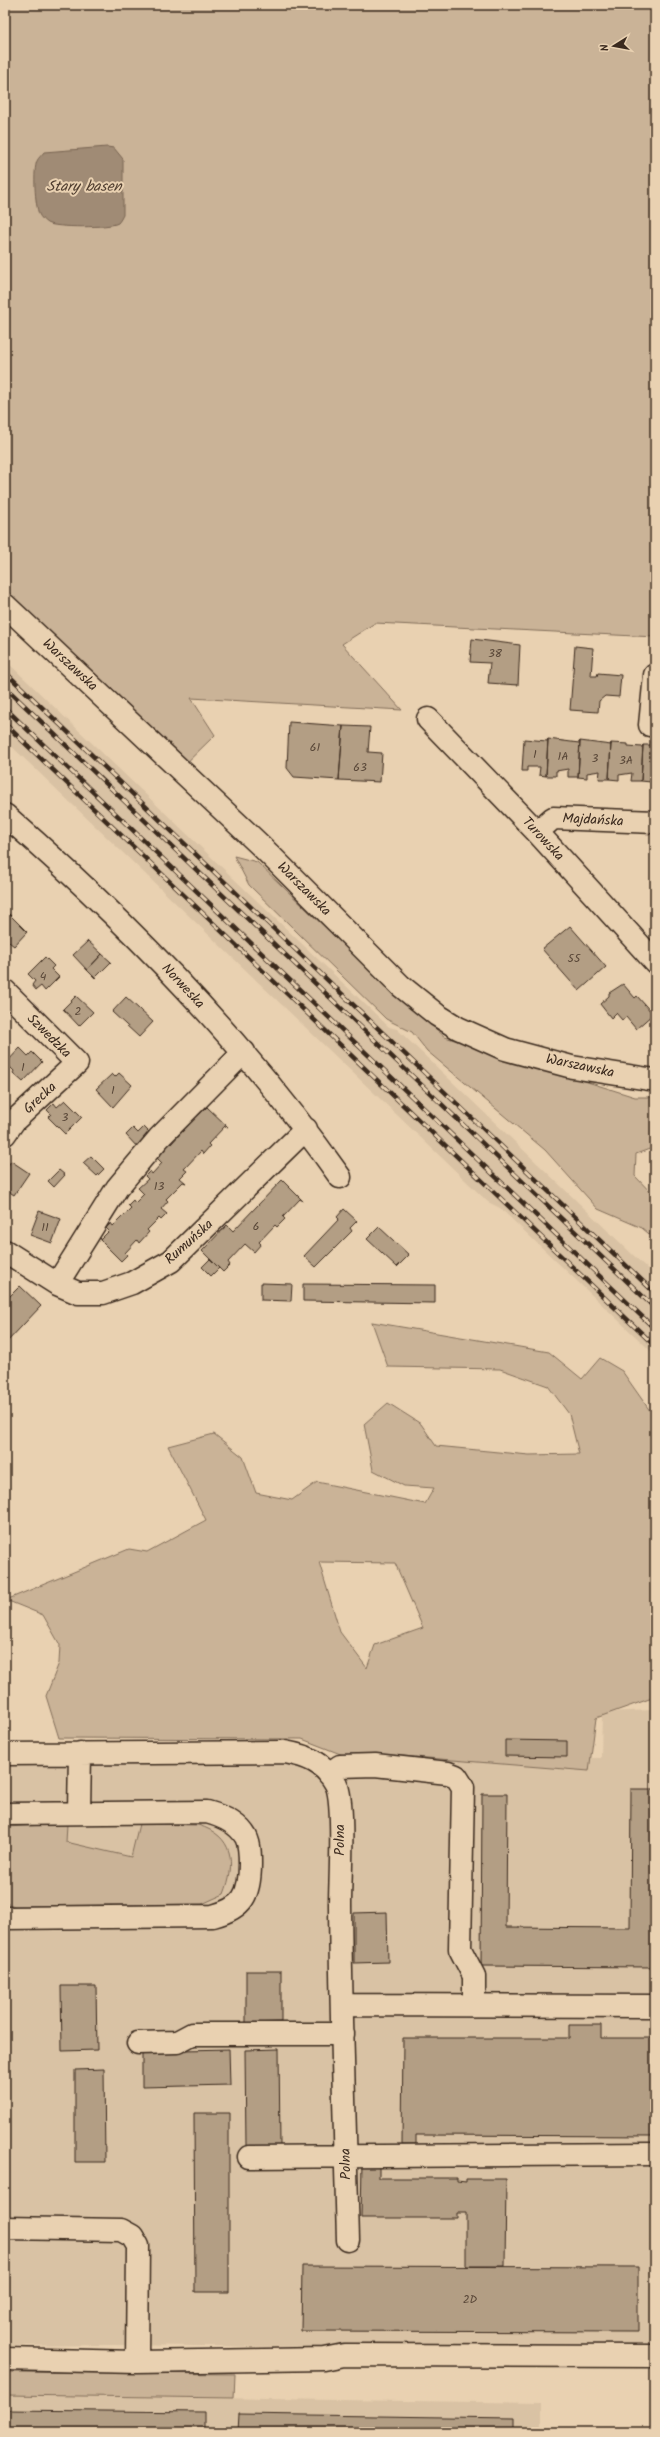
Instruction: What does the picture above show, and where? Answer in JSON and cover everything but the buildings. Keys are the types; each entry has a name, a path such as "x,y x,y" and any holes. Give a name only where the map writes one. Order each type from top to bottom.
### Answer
{"street":[{"name":"Warszawska","path":"5,605 260,845 401,986 437,1015 458,1028 505,1049 572,1066 655,1080"},
{"path":"650,724 655,675"},
{"name":"Turowska","path":"428,719 537,832 655,962"},
{"name":"Norweska","path":"5,815 129,929 244,1052 306,1129 340,1177"},
{"name":"Majdańska","path":"537,832 552,818 655,822"},
{"name":"Szwedzka","path":"5,991 77,1063"},
{"path":"57,1284 117,1188 159,1138 244,1052"},
{"name":"Grecka","path":"5,1134 14,1121 77,1063"},
{"name":"Rumuńska","path":"5,1251 57,1284 78,1293 103,1293 132,1282 171,1261 306,1129"},
{"name":"Polna","path":"5,1754 285,1752 305,1756 324,1766 337,1785 341,1818 342,2005 348,2240"},
{"path":"79,1812 80,1753"},
{"path":"329,1774 340,1766 375,1765 448,1773 456,1776 463,1787 460,1949 474,1976 474,2005"},
{"path":"5,1814 79,1812 208,1812 222,1816 246,1836 250,1850 250,1884 243,1899 230,1911 213,1916 5,1918"},
{"path":"342,2005 655,2006"},
{"path":"138,2043 177,2042 192,2034 343,2034"},
{"path":"249,2157 346,2155 655,2154"},
{"path":"5,2228 121,2230 132,2236 138,2246 137,2362"},
{"path":"5,2359 137,2362 324,2359 344,2355 655,2356"}],"shaded area":[{"path":"5,5 655,5 655,637 375,623 342,644 402,710 191,698 215,735 173,776 5,619"},
{"path":"5,660 389,1027 397,1029 655,1276 655,1355 500,1208 488,1202 5,740"},
{"path":"234,856 257,862 376,976 445,1037 635,1097 655,1097 655,1147 636,1154 635,1176 655,1197 655,1239 642,1228 598,1209 545,1150 427,1051 412,1032 386,1019 249,885"},
{"path":"372,1322 549,1352 582,1379 600,1358 622,1371 655,1418 655,1697 596,1718 589,1771 378,1754 361,1762 302,1739 59,1738 46,1696 59,1663 60,1645 43,1615 6,1600 129,1549 147,1552 206,1520 168,1446 214,1434 243,1457 256,1493 292,1500 317,1482 425,1504 434,1488 404,1486 373,1470 364,1424 388,1403 421,1424 436,1446 529,1455 579,1454 569,1414 548,1386 500,1369 388,1367","holes":["319,1562 395,1563 423,1628 375,1645 367,1668 340,1632"]},
{"path":"655,1710 655,2351 113,2345 5,2346 5,1764 601,1758 602,1712"},
{"path":"67,1824 66,1842 131,1857 139,1824 198,1825 210,1830 219,1836 225,1843 231,1861 228,1883 224,1894 202,1904 15,1906 5,1903 5,1827"},
{"path":"5,2372 235,2374 234,2398 5,2395"},
{"path":"5,2395 542,2403 542,2432 5,2432"}],"water":[{"name":"Stary basen","path":"107,147 114,148 123,159 123,215 119,222 113,225 105,226 60,226 47,223 41,218 36,196 35,172 37,161 44,152"}],"railway":[{"path":"5,672 655,1293"},
{"path":"5,687 655,1308"},
{"path":"5,708 655,1329"},
{"path":"5,724 655,1346"}]}
